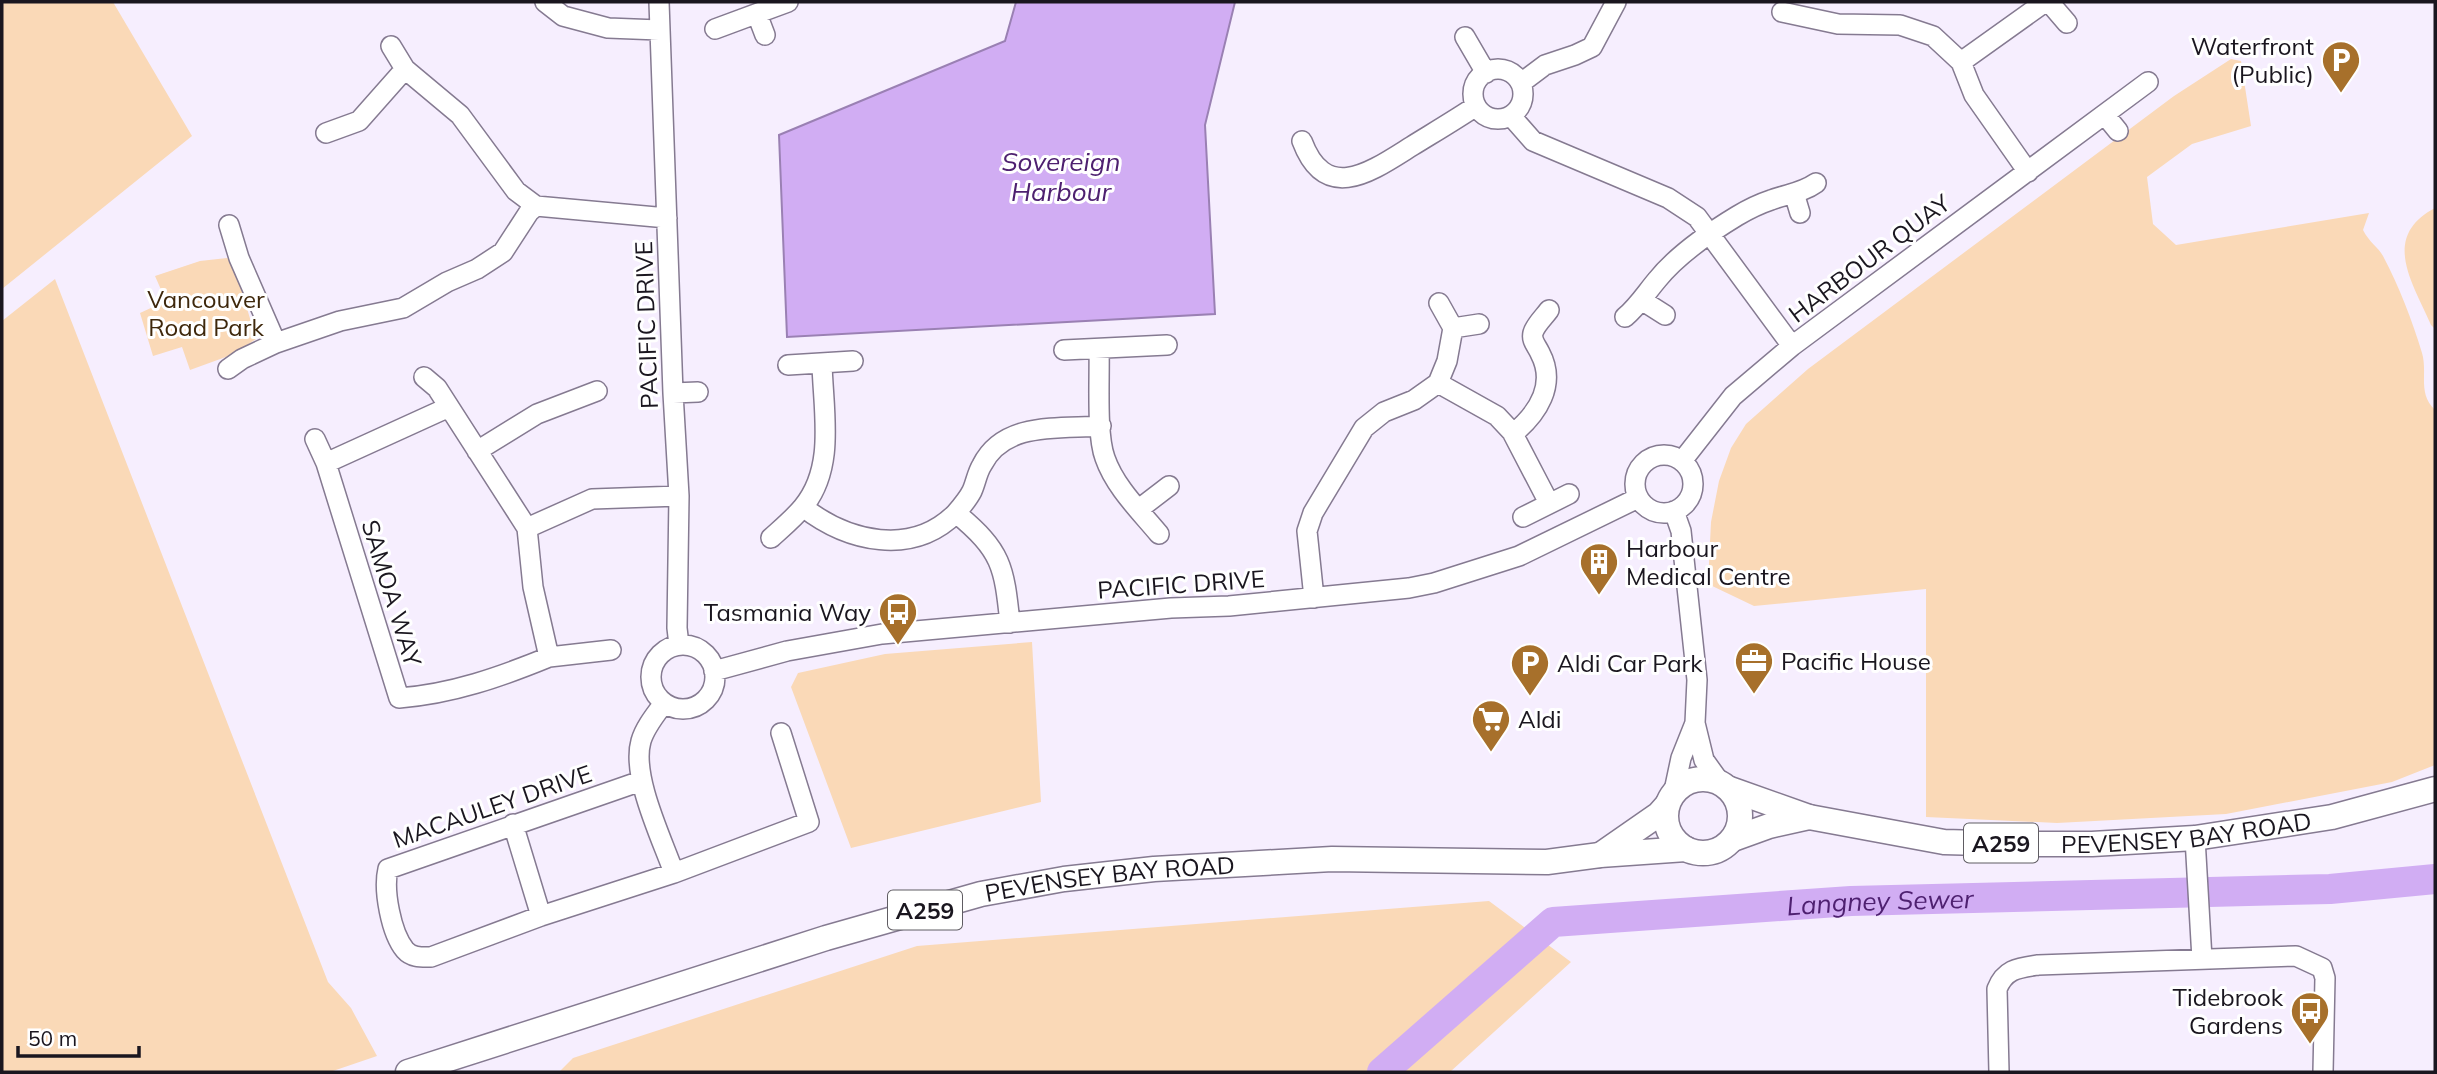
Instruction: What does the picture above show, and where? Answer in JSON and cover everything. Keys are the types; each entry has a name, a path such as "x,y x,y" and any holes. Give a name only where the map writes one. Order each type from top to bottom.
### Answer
{"main road":[{"path":"1707,778 1725,785 1740,808 1738,830 1733,839 1723,848 1711,852 1698,853 1686,849 1669,831 1665,818 1671,798 1684,783 1695,779 1707,778"},
{"name":"PEVENSEY BAY ROAD","path":"1725,785 1809,817 1944,842 2080,844 2195,838 2332,817 2435,789"},
{"name":"PEVENSEY BAY ROAD","path":"1600,855 1659,814 1671,798"},
{"name":"PEVENSEY BAY ROAD","path":"1733,839 1809,817"},
{"name":"PEVENSEY BAY ROAD","path":"408,1072 826,938 981,894 1052,881 1154,869 1332,859 1547,862 1686,849"}],"street":[{"path":"545,2 563,16 608,28 659,30"},
{"name":"PACIFIC DRIVE","path":"659,2 679,496 679,645"},
{"path":"715,29 788,2"},
{"path":"1521,83 1545,65 1592,47 1616,2"},
{"path":"1961,62 2047,2 2067,23"},
{"path":"1782,12 1812,10 1838,24 1911,27 1942,42 1961,62 1974,95 2028,172"},
{"path":"757,14 765,35"},
{"path":"1465,37 1486,73"},
{"path":"391,46 405,69 460,115 516,191 536,206 667,219"},
{"path":"326,133 359,121 405,69"},
{"path":"1504,70 1521,83 1523,101 1511,116 1493,119 1476,106 1475,88 1478,80 1486,73 1504,70"},
{"name":"HARBOUR QUAY","path":"1682,461 1733,396 1792,346 2148,82"},
{"path":"1302,141 1308,155 1325,173 1343,178 1356,177 1386,162 1476,106"},
{"path":"2105,115 2119,131"},
{"path":"1511,116 1533,141 1681,205 1697,217 1792,346"},
{"path":"1625,317 1643,301 1656,281 1673,263 1738,215 1768,201 1806,190 1816,183"},
{"path":"1794,193 1800,213"},
{"path":"228,369 242,359 276,343 340,321 402,308 447,282 477,269 503,252 529,212 536,206"},
{"path":"229,225 239,258 276,343"},
{"path":"1643,301 1665,315"},
{"path":"1314,598 1307,531 1324,494 1364,428 1384,412 1414,400 1438,383 1447,361 1452,328 1439,303"},
{"path":"1513,434 1529,420 1540,405 1544,393 1547,378 1545,362 1533,341 1533,332 1549,310"},
{"path":"1452,328 1479,324"},
{"path":"1065,350 1167,345"},
{"path":"1099,349 1101,426 1105,458 1126,494 1159,534"},
{"path":"788,365 853,361"},
{"path":"771,538 803,507 819,480 824,462 822,363"},
{"path":"424,377 437,388 527,528 533,587 549,657 611,650"},
{"path":"1438,383 1497,416 1513,434 1549,503"},
{"path":"477,451 537,414 597,391"},
{"path":"673,393 698,393"},
{"path":"326,463 449,407"},
{"path":"803,507 835,529 871,539 890,540 923,535 947,523 956,513 972,492 982,464 998,445 1008,438 1032,430 1101,426"},
{"name":"SAMOA WAY","path":"315,439 326,463 399,698 433,695 491,680 549,657"},
{"path":"1665,455 1682,461 1689,468 1693,478 1690,498 1674,512 1654,512 1638,498 1635,490 1637,472 1648,459 1665,455"},
{"path":"1139,509 1169,486"},
{"path":"1523,517 1569,494"},
{"path":"527,528 592,499 679,496"},
{"name":"PACIFIC DRIVE","path":"714,671 787,651 882,634 1314,598 1434,583 1519,556 1638,498"},
{"path":"1674,512 1681,531 1697,680 1695,723 1704,760 1725,785"},
{"path":"956,513 978,531 994,550 1004,575 1010,623"},
{"path":"679,645 691,646 701,651 714,671 714,683 709,695 700,704 688,709 664,703 652,685 653,664 668,649 679,645"},
{"path":"664,703 642,739 638,756 641,780 674,873"},
{"path":"1671,798 1681,758 1695,723"},
{"path":"513,824 541,916 674,873 808,822 781,733"},
{"name":"MACAULEY DRIVE","path":"541,916 432,957 417,958 406,952 397,933 387,899 385,882 388,869 641,780"},
{"path":"2195,838 2202,959"},
{"path":"2000,1072 1996,1000 2001,979 2013,969 2038,965 2296,956 2322,968 2325,978 2323,1072"}],"green space":[{"path":"2,2 113,2 192,136 2,289"},
{"path":"2231,59 2241,61 2251,126 2192,144 2147,177 2153,224 2176,245 2369,213 2363,230 2383,256 2405,303 2424,360 2426,397 2435,410 2435,765 2392,782 2226,814 2057,823 1926,817 1926,589 1754,606 1708,584 1711,522 1719,481 1731,448 1746,424 1808,369 2174,96"},
{"path":"2435,208 2435,329 2410,277 2405,247 2409,233 2418,220"},
{"name":"Vancouver Road Park","path":"227,258 234,264 256,339 234,354 190,370 182,347 153,356 140,313 166,301 155,276 200,261"},
{"path":"55,279 328,982 351,1008 377,1056 330,1072 2,1072 2,321"},
{"path":"1032,642 1041,802 851,848 791,687 798,673 885,654"},
{"path":"1489,901 1571,962 1450,1072 559,1072 573,1058 917,946"}],"water":[{"name":"Sovereign Harbour","path":"1016,2 1235,2 1205,125 1215,314 787,337 779,135 1005,41"}],"waterway":[{"name":"Langney Sewer","path":"1382,1072 1553,922 1851,901 2330,889 2435,879"}],"place":[{"name":"Waterfront (Public)","path":"2341,94"},
{"name":"Harbour Medical Centre","path":"1599,596"},
{"name":"Tasmania Way","path":"898,646"},
{"name":"Pacific House","path":"1754,695"},
{"name":"Aldi Car Park","path":"1530,697"},
{"name":"Aldi","path":"1491,753"},
{"name":"Tidebrook Gardens","path":"2310,1045"}]}
